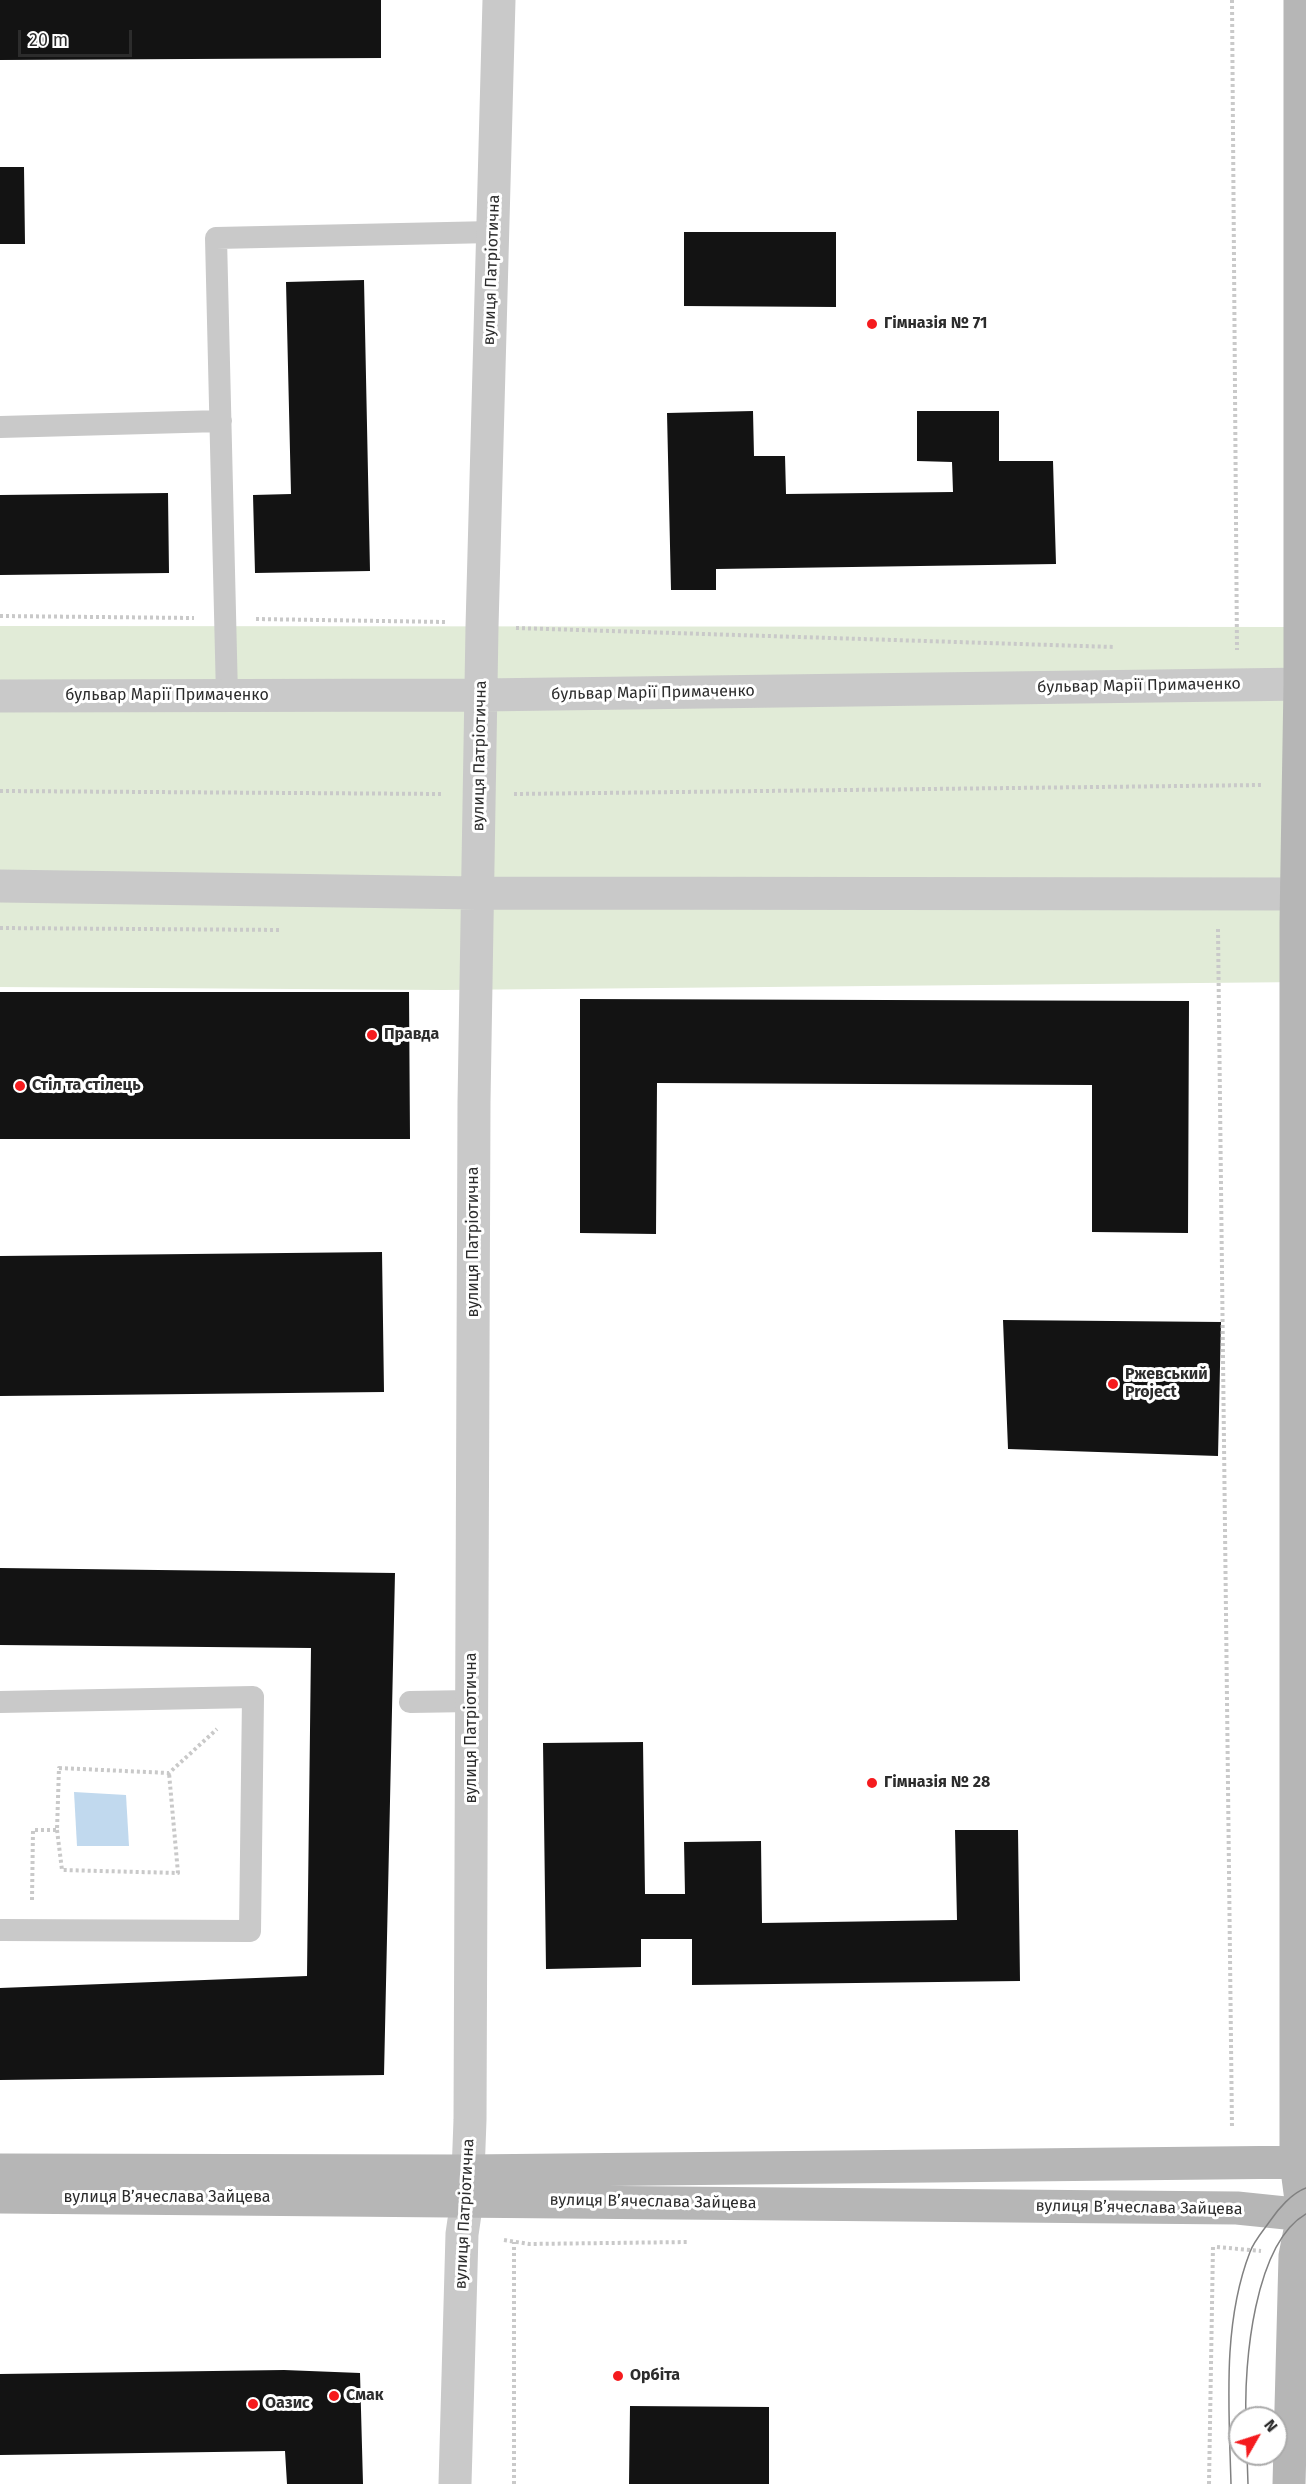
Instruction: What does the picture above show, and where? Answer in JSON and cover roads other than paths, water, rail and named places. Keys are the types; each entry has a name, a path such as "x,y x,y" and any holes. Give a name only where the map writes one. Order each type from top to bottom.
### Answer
{"main road":[{"path":"1289,2484 1295,2256 1305,2215 1301,2162 1301,894 1298,784 1302,674 1300,0"},
{"name":"вулиця Вʼячеслава Зайцева","path":"0,2197 1301,2162"},
{"name":"вулиця Вʼячеслава Зайцева","path":"0,2170 1237,2208 1305,2215"}],"street":[{"name":"вулиця Патріотична","path":"455,2484 462,2234 467,2186 477,893 499,0"},
{"name":"бульвар Марії Примаченко","path":"0,696 481,695 1302,674"},
{"path":"0,886 477,893 1301,894"}],"lane":[{"path":"227,696 216,238 493,232"},
{"path":"0,427 221,421"},
{"path":"0,1702 253,1696 250,1931 32,1928 0,1930"},
{"path":"410,1702 472,1701"}],"water":[{"path":"74,1792 126,1795 129,1846 77,1846"}],"tram line":[{"path":"1231,2484 1229,2366 1235,2308 1241,2280 1250,2252 1259,2236 1277,2211 1306,2188"},
{"path":"1246,2406 1250,2338 1264,2277 1274,2251 1288,2229 1306,2214"},
{"path":"1247,2466 1248,2484"}],"place":[{"name":"Гімназія № 71","path":"872,324"},
{"name":"Правда","path":"372,1035"},
{"name":"Стіл та стілець","path":"20,1086"},
{"name":"Ржевський Project","path":"1113,1384"},
{"name":"Гімназія № 28","path":"872,1783"},
{"name":"Орбіта","path":"618,2376"},
{"name":"Смак","path":"334,2396"},
{"name":"Оазис","path":"253,2404"}]}
